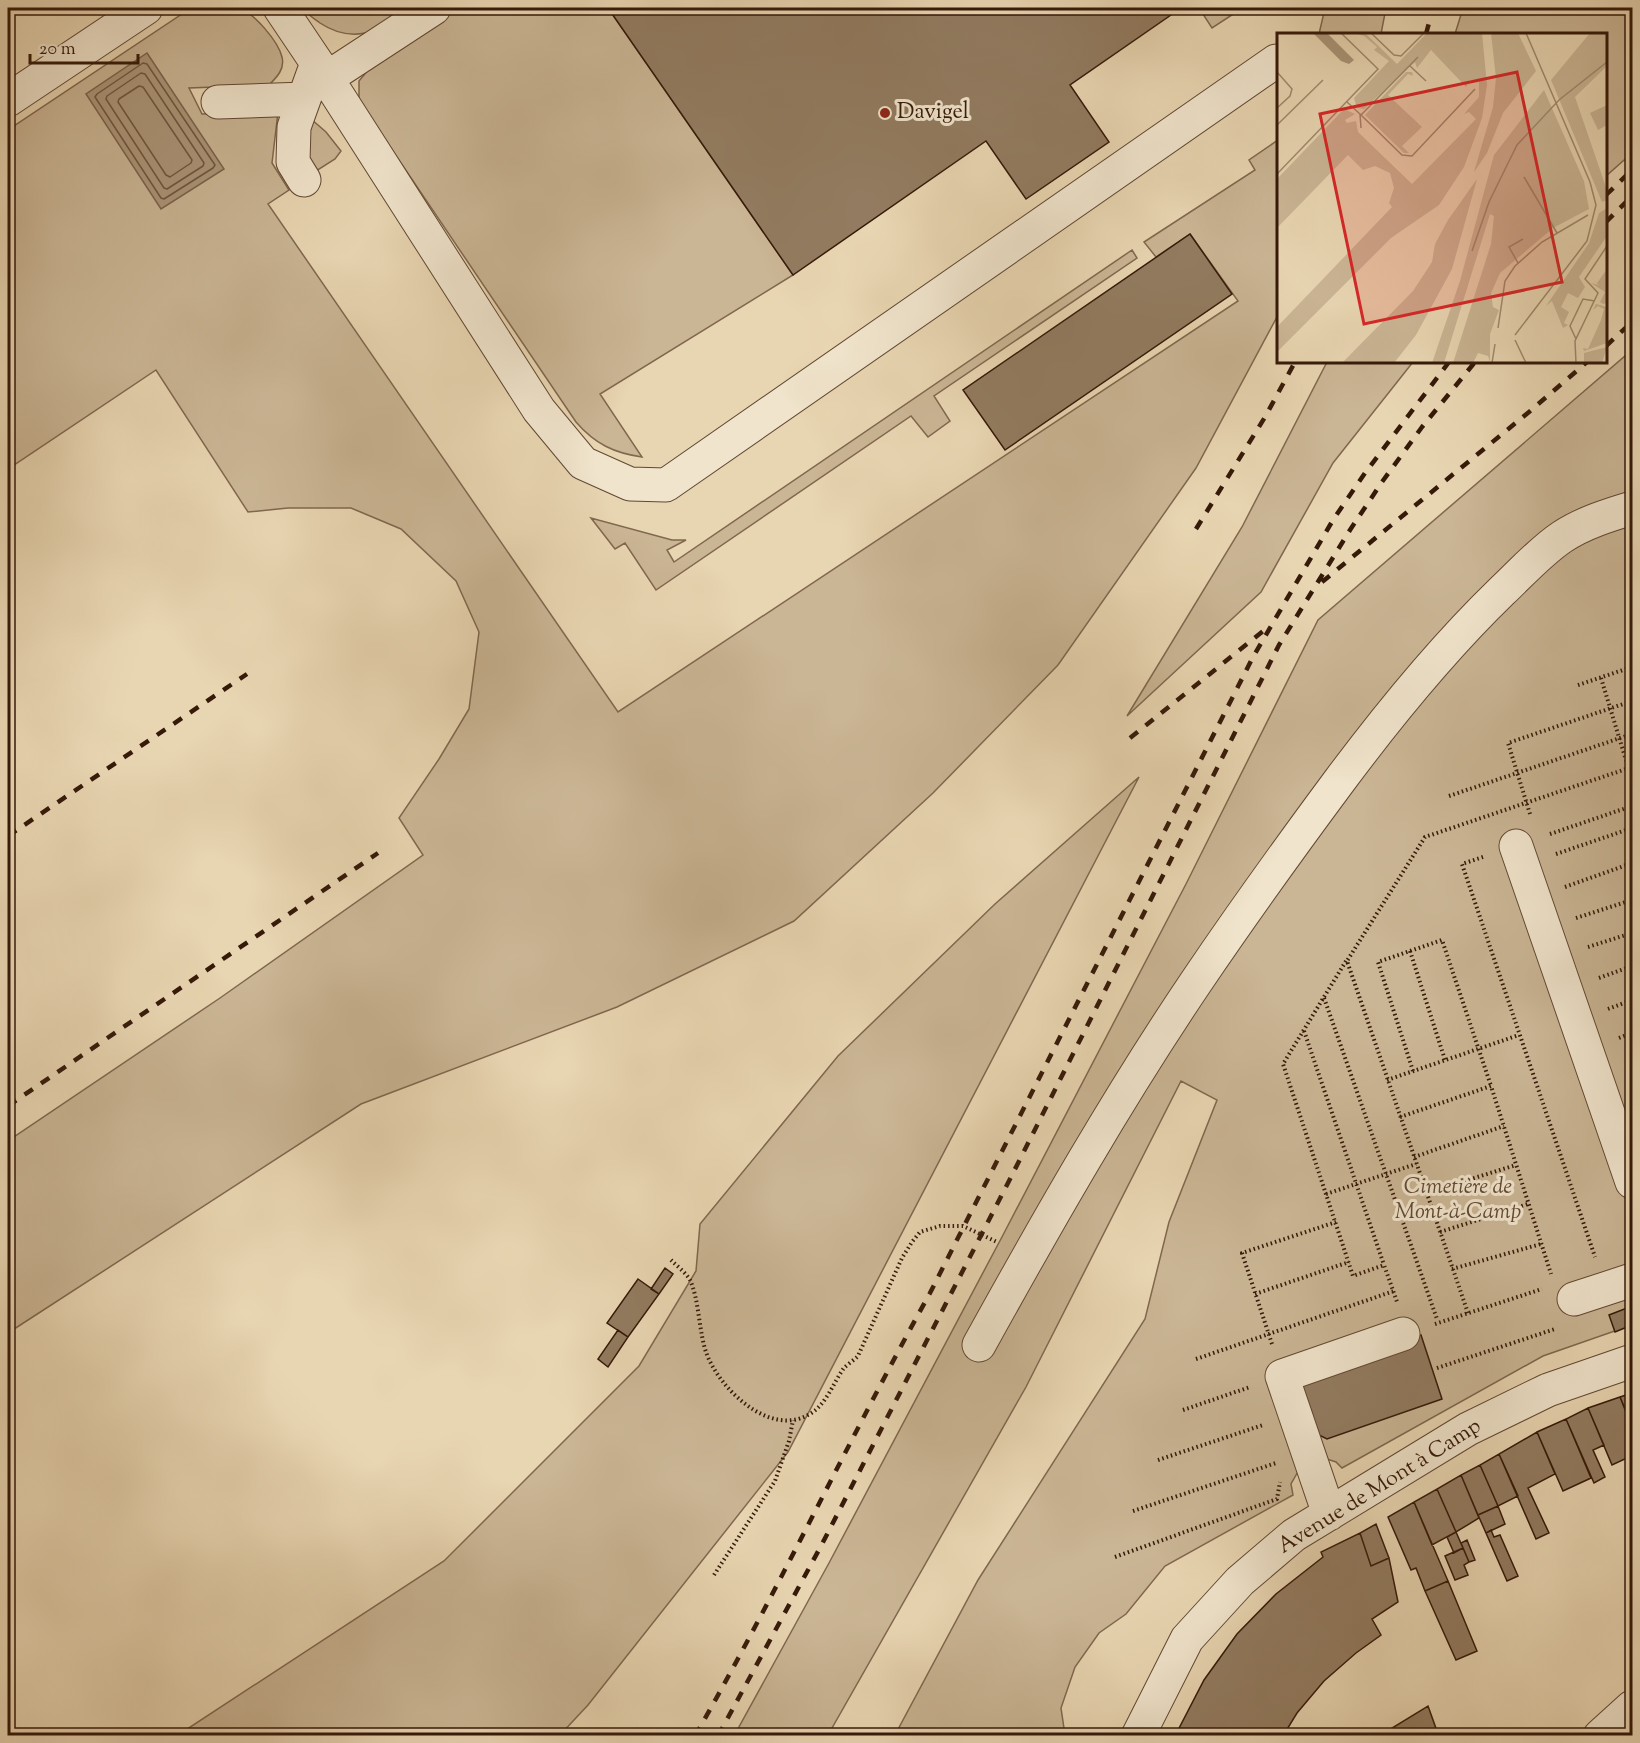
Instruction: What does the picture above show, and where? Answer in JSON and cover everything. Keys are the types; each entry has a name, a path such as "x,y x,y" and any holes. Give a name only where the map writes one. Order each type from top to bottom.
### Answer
{"street":[{"path":"8,100 146,8"},
{"path":"280,8 316,80 539,410 583,463 630,484 666,485 1276,61"},
{"path":"218,102 316,80 434,8"},
{"path":"304,180 293,162 294,127 316,80"},
{"path":"979,1345 1028,1256 1116,1108 1195,984 1300,834 1389,714 1460,632 1516,577 1563,536 1595,520 1632,508"},
{"path":"1524,833 1550,943 1632,1182"},
{"path":"1564,1292 1632,1280"},
{"path":"1329,1514 1295,1456 1294,1414 1282,1376 1406,1334"},
{"name":"Avenue de Mont à Camp","path":"1138,1736 1187,1639 1240,1581 1294,1535 1468,1429 1548,1390 1632,1361"},
{"path":"1600,1736 1632,1707"}],"path":[{"path":"1578,685 1632,667"},
{"path":"1601,678 1630,767 1632,780"},
{"path":"1524,833 1526,803 1508,743 1632,701"},
{"path":"1449,796 1632,734"},
{"path":"1384,1264 1353,1276 1283,1064 1425,837 1630,767"},
{"path":"1549,835 1556,854 1632,828"},
{"path":"1564,888 1632,864"},
{"path":"1550,943 1632,900"},
{"path":"1550,943 1632,933"},
{"path":"1413,1071 1378,962 1442,940 1541,1244 1564,1292 1567,1326 1437,1368"},
{"path":"1410,951 1445,1060"},
{"path":"1347,961 1468,1313"},
{"path":"1324,997 1438,1323"},
{"path":"1304,1030 1394,1291 1406,1334 1468,1313 1564,1292"},
{"path":"1387,1080 1519,1035"},
{"path":"1400,1116 1491,1086"},
{"path":"1414,1157 1504,1126"},
{"path":"1326,1194 1416,1164"},
{"path":"1426,1193 1516,1165"},
{"path":"1440,1232 1528,1204"},
{"path":"1182,1410 1282,1376 1242,1253 1336,1222"},
{"path":"671,1260 690,1279 705,1350 713,1368 724,1383 741,1401 756,1411 778,1419 793,1420 807,1416 819,1408 846,1367 858,1356 902,1258 920,1232 940,1226 963,1226 1028,1256"},
{"path":"1452,1269 1541,1244"},
{"path":"1255,1294 1349,1262"},
{"path":"1196,1359 1394,1291"},
{"path":"1158,1461 1294,1414"},
{"path":"714,1575 775,1481 789,1441 793,1420"},
{"path":"1133,1511 1295,1456"},
{"path":"1116,1557 1277,1499 1295,1456"}],"green space":[{"path":"221,6 239,8 258,21 280,51 282,65 277,76 269,85 189,88 202,114 278,112 272,163 289,190 268,204 618,712 1238,301 1190,234 1156,257 1144,242 1255,170 1249,160 1277,141 1277,317 1196,468 1058,665 933,793 794,921 617,1007 361,1104 8,1333 8,1141 220,998 423,855 399,818 469,709 479,632 456,581 401,529 351,508 288,508 248,512 156,370 8,469 8,130 191,8"},
{"path":"303,8 415,8 381,28 370,32 346,34 320,23"},
{"path":"457,8 608,8 793,275 600,394 642,457 623,453 598,442 576,422 359,101 359,81 373,64"},
{"path":"1199,8 1236,8 1238,11 1212,28"},
{"path":"1325,8 1386,8 1381,33 1319,33"},
{"path":"1463,8 1632,8 1632,153 1607,175 1607,33 1455,33"},
{"path":"311,119 326,132 341,151 335,159 313,173 307,163"},
{"path":"1132,250 1137,258 934,396 950,421 928,437 911,416 656,590 625,543 615,549 591,518 672,540 686,540 667,550 674,562"},
{"name":"Cimetière de Mont-à-Camp","path":"1632,350 1632,1325 1543,1356 1342,1468 1336,1462 1327,1459 1300,1468 1291,1484 1293,1495 1165,1566 1126,1614 1099,1633 1075,1667 1061,1708 1065,1735 895,1735 978,1580 1145,1319 1169,1222 1217,1100 1181,1081 1026,1387 828,1735 734,1736 829,1563 1003,1235 1186,884 1318,620"},
{"path":"1326,363 1412,363 1333,463 1261,592 1127,716 1242,527"},
{"path":"1139,777 788,1452 588,1705 560,1735 178,1735 444,1561 639,1366 696,1271 700,1224 838,1056 995,904"}],"water":[{"path":"147,53 224,169 161,209 86,94"}],"building":[{"name":"Davigel","path":"608,8 1181,8 1070,85 1109,142 1026,199 986,141 793,275"},
{"path":"1190,234 1232,294 1005,450 963,390"},
{"path":"665,1268 673,1274 659,1294 651,1289"},
{"path":"638,1279 659,1294 628,1337 607,1323"},
{"path":"1632,1306 1632,1325 1615,1332 1609,1315"},
{"path":"618,1330 628,1337 608,1367 598,1359"},
{"path":"1421,1335 1442,1399 1327,1439 1317,1434 1299,1385 1302,1376"},
{"path":"1632,1393 1632,1425 1620,1397"},
{"path":"1620,1397 1632,1427 1632,1460 1631,1456 1612,1465 1588,1408"},
{"path":"1588,1408 1604,1445 1593,1450 1605,1477 1594,1483 1566,1419"},
{"path":"1566,1419 1591,1478 1563,1491 1537,1432"},
{"path":"1537,1432 1555,1474 1528,1488 1549,1533 1536,1539 1499,1454"},
{"path":"1499,1454 1518,1496 1498,1506 1480,1465"},
{"path":"1480,1465 1498,1506 1478,1515 1461,1475"},
{"path":"1461,1475 1479,1518 1456,1532 1437,1489"},
{"path":"1437,1489 1456,1532 1432,1545 1414,1502"},
{"path":"1414,1502 1448,1581 1425,1591 1416,1568 1411,1570 1388,1517"},
{"path":"1498,1506 1505,1524 1486,1533 1478,1515"},
{"path":"1376,1524 1389,1558 1371,1566 1360,1533"},
{"path":"1491,1530 1494,1537 1500,1535 1518,1576 1507,1581 1486,1533"},
{"path":"1456,1532 1463,1548 1454,1553 1447,1537"},
{"path":"1360,1533 1371,1566 1389,1558 1398,1602 1372,1619 1381,1635 1324,1681 1297,1713 1283,1736 1175,1736 1204,1680 1237,1634 1276,1594 1323,1557 1321,1552"},
{"path":"1467,1540 1475,1560 1469,1562 1461,1543"},
{"path":"1463,1548 1469,1562 1464,1565 1468,1575 1455,1580 1445,1556"},
{"path":"1448,1581 1477,1651 1456,1660 1425,1591"},
{"path":"1428,1706 1438,1734 1434,1736 1379,1736"}],"railway":[{"path":"1426,33 1433,8"},
{"path":"1607,194 1632,170"},
{"path":"1607,221 1632,196"},
{"path":"1607,345 1632,322"},
{"path":"1196,529 1265,417 1294,363"},
{"path":"695,1736 930,1293 1253,657 1333,520 1365,473 1448,363"},
{"path":"718,1736 821,1546 1009,1181 1279,645 1382,482 1422,427 1474,363"},
{"path":"1322,582 1586,363"},
{"path":"1130,738 1267,628"},
{"path":"8,836 247,674"},
{"path":"8,1106 378,853"}],"place":[{"name":"Davigel","path":"885,113"}]}
